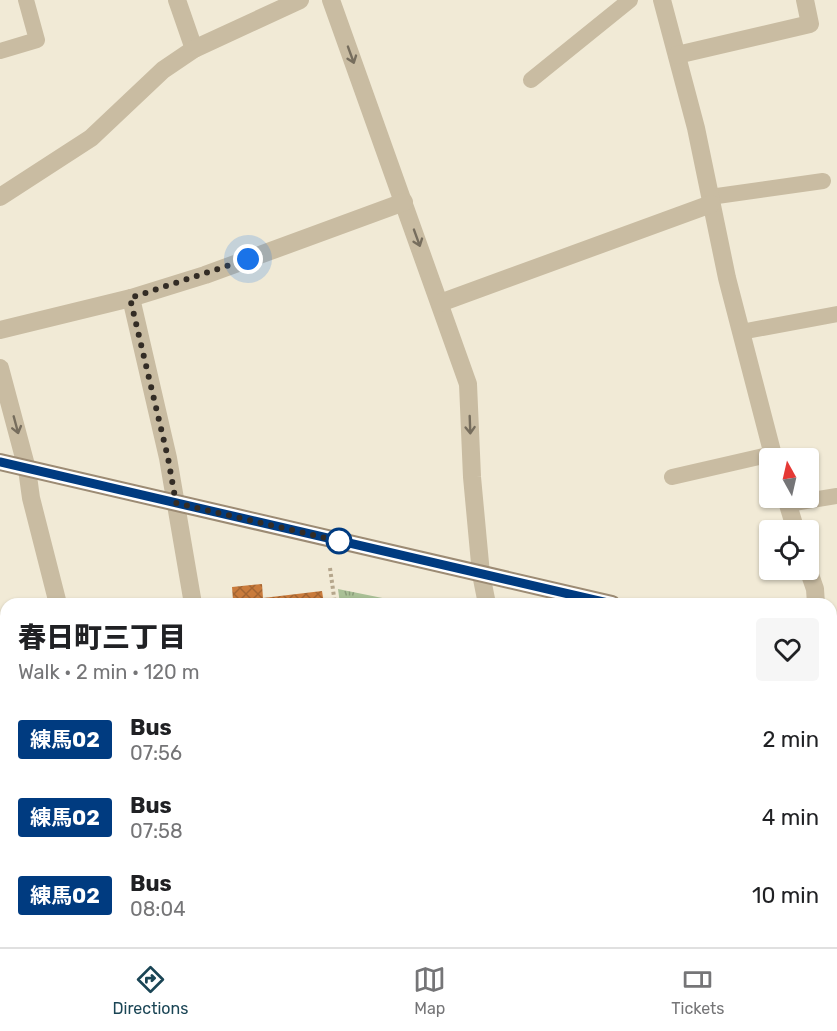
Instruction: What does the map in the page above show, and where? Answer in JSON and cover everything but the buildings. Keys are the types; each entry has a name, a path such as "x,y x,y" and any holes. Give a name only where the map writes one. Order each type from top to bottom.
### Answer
{"main road":[{"path":"0,462 586,598"}],"street":[{"path":"177,0 194,49"},
{"path":"0,196 91,138 163,70 194,49 300,0"},
{"path":"331,0 468,384 472,477 486,598"},
{"path":"662,0 696,128 727,278 771,448"},
{"path":"677,55 810,24 805,0"},
{"path":"440,303 711,200"},
{"path":"0,330 130,298 205,275 404,202"},
{"path":"130,298 168,458 192,598"},
{"path":"0,368 27,469 57,598"},
{"path":"812,580 816,598"}],"lane":[{"path":"0,51 36,40 26,0"},
{"path":"531,80 630,0"},
{"path":"711,200 823,181"},
{"path":"741,332 837,315"},
{"path":"672,477 759,460"},
{"path":"819,498 837,496"}],"path":[{"path":"330,568 334,598"}],"green space":[{"path":"338,589 382,598 339,598"}],"bus line":[{"name":"練馬02","path":"0,462 586,598"}],"route":[{"path":"248,259 130,298 168,458 176,503 339,541"}]}
